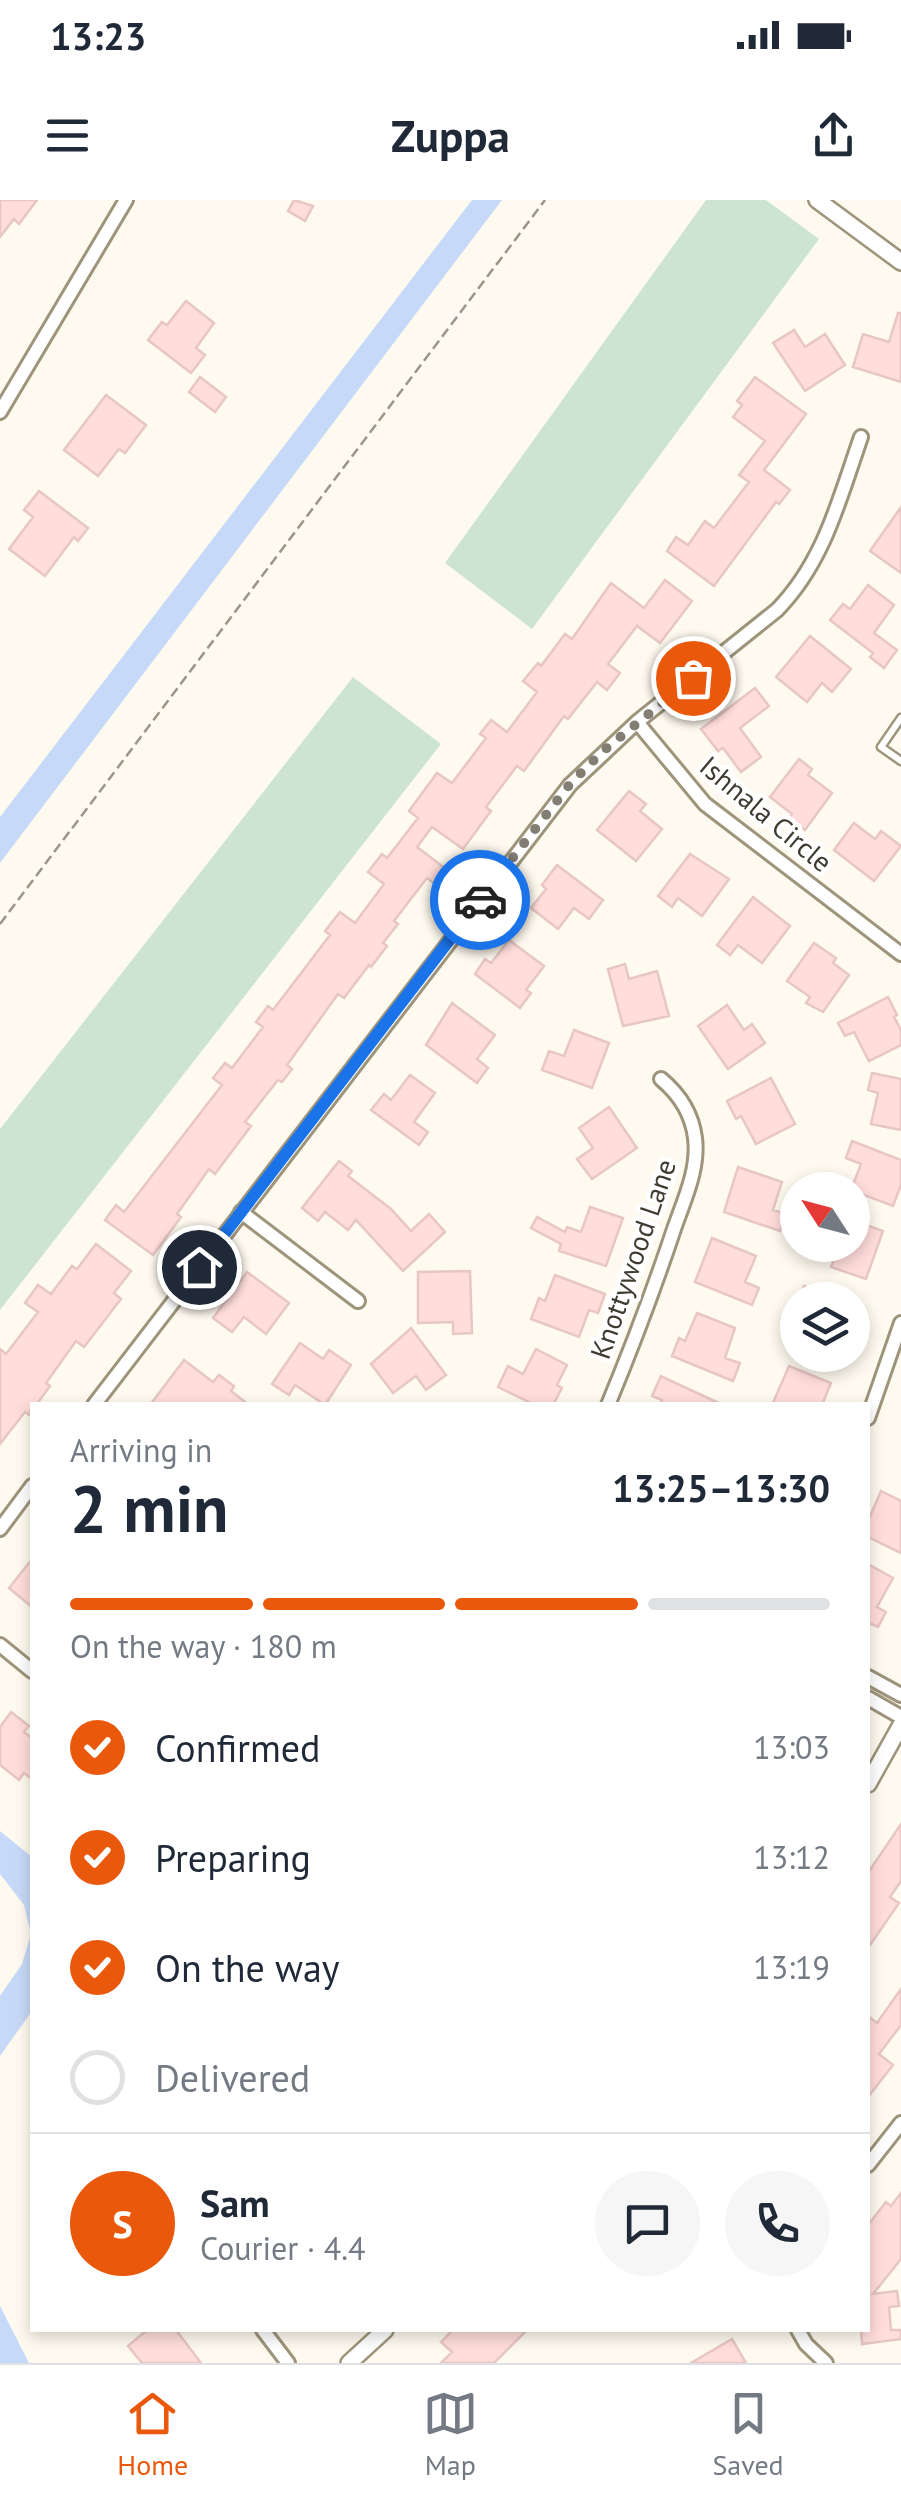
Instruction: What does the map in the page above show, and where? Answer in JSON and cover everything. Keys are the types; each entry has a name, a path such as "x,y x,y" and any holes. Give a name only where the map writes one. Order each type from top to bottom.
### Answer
{"street":[{"path":"0,412 126,200"},
{"path":"817,200 901,262"},
{"path":"96,1402 548,811 603,751 796,591 823,546 861,438"},
{"name":"Ishnala Circle","path":"637,722 705,804 901,954"},
{"name":"Knottywood Lane","path":"609,1402 646,1310 695,1162 695,1138 689,1116 678,1096 660,1079"},
{"path":"241,1212 358,1301"},
{"path":"870,1412 901,1323"},
{"path":"0,1529 30,1489"},
{"path":"0,1646 30,1669"},
{"path":"870,1678 901,1696"},
{"path":"870,1699 901,1717"},
{"path":"870,1780 901,1725"},
{"path":"870,2162 901,2123"},
{"path":"265,2332 288,2363"},
{"path":"349,2363 383,2332"},
{"path":"799,2332 826,2363"}],"lane":[{"path":"901,718 881,747 901,761"}],"path":[{"path":"0,924 545,200"}],"green space":[{"path":"706,200 766,200 819,239 532,629 445,563"},
{"path":"353,677 441,744 0,1310 0,1129"}],"water":[{"path":"472,200 502,200 0,863 0,817"},
{"path":"0,1831 30,1855 30,1930 24,1905 0,1874"},
{"path":"30,1937 30,2014 0,2056 0,1996 22,1964"},
{"path":"0,2306 29,2363 0,2363"}],"building":[{"path":"0,200 37,200 19,224 14,219 0,237"},
{"path":"294,200 313,206 305,221 288,211"},
{"path":"186,301 214,323 196,348 205,355 191,373 148,340 162,322 167,325"},
{"path":"898,313 901,382 853,367 863,334 889,342"},
{"path":"794,330 805,347 825,334 845,365 805,391 773,343"},
{"path":"200,377 226,397 215,412 189,392"},
{"path":"755,377 806,414 764,470 790,490 779,504 776,502 714,586 667,551 676,537 688,545 705,521 714,528 749,482 739,475 765,441 733,417 742,405 737,401"},
{"path":"106,395 146,425 125,453 119,449 98,476 64,450"},
{"path":"39,491 88,528 78,541 74,537 45,576 9,549 33,517 24,510"},
{"path":"901,507 901,573 870,551"},
{"path":"665,580 692,601 660,643 637,626 608,664 620,673 607,690 597,682 568,719 564,716 524,771 517,766 486,807 491,811 463,849 432,827 417,847 446,869 435,884 427,878 394,921 398,924 383,943 387,946 371,967 344,998 338,994 287,1065 292,1069 282,1082 278,1080 245,1122 251,1126 215,1174 209,1169 153,1255 105,1220 116,1205 124,1212 222,1085 213,1078 225,1063 232,1068 263,1027 256,1022 268,1006 273,1010 330,935 325,931 340,912 355,923 384,884 368,872 382,854 387,858 418,818 409,811 437,773 452,783 486,738 480,734 491,720 507,732 537,692 523,681 538,663 541,666 565,634 572,639 611,583 644,608"},
{"path":"868,585 894,605 874,633 897,650 884,668 870,657 873,653 830,620 843,604 850,609"},
{"path":"810,636 851,669 832,692 822,683 807,702 776,677"},
{"path":"755,688 769,706 740,728 761,757 741,772 723,748 718,751 701,729"},
{"path":"799,759 812,769 808,775 832,793 805,830 770,797"},
{"path":"629,791 646,804 640,811 662,829 636,861 597,830"},
{"path":"854,823 875,839 881,831 901,846 874,881 834,850"},
{"path":"690,854 729,879 702,916 678,898 672,907 658,896"},
{"path":"557,865 603,900 589,919 574,908 558,929 531,908 546,889 542,885"},
{"path":"753,897 790,926 762,963 738,945 730,955 717,945"},
{"path":"509,940 544,966 526,990 531,993 520,1008 475,974 485,959 491,963"},
{"path":"814,943 836,958 833,963 849,975 823,1012 806,1003 810,997 787,981"},
{"path":"625,964 629,979 657,971 669,1016 623,1026 608,969"},
{"path":"888,997 897,1015 894,1017 901,1030 901,1045 869,1061 854,1032 845,1036 838,1023"},
{"path":"452,1003 495,1035 477,1059 488,1068 477,1083 426,1045"},
{"path":"727,1005 744,1030 752,1024 765,1043 728,1069 698,1026"},
{"path":"574,1030 609,1043 592,1088 542,1070 549,1051 564,1056"},
{"path":"872,1073 901,1079 901,1130 871,1124 878,1093 868,1090"},
{"path":"410,1075 435,1093 414,1122 428,1132 419,1145 371,1110 384,1094 391,1100"},
{"path":"771,1078 795,1124 756,1144 741,1116 736,1119 727,1101"},
{"path":"609,1107 637,1148 592,1179 577,1159 593,1148 579,1128"},
{"path":"852,1141 901,1160 901,1185 893,1206 870,1197 870,1172 858,1172 861,1164 846,1158"},
{"path":"339,1161 352,1171 348,1176 391,1209 411,1231 429,1214 445,1232 403,1271 356,1220 348,1230 325,1212 318,1221 302,1208"},
{"path":"738,1167 780,1181 773,1210 780,1212 780,1231 724,1212"},
{"path":"590,1207 623,1218 606,1266 559,1251 561,1244 531,1228 537,1217 565,1232 567,1227 581,1232"},
{"path":"870,1226 883,1231 866,1279 831,1267 833,1262 870,1262"},
{"path":"712,1238 756,1256 745,1282 759,1288 752,1305 695,1282"},
{"path":"96,1244 131,1271 114,1293 121,1299 84,1347 76,1341 46,1383 50,1386 38,1402 30,1402 29,1415 25,1412 0,1444 0,1349 6,1354 38,1312 25,1303 38,1285 51,1294 72,1266 77,1269"},
{"path":"470,1271 472,1333 453,1334 453,1322 418,1323 418,1272"},
{"path":"247,1272 289,1303 266,1334 244,1317 232,1332 213,1318"},
{"path":"555,1275 605,1294 598,1313 589,1310 579,1337 531,1319 539,1298 545,1301"},
{"path":"697,1313 735,1328 725,1358 740,1363 733,1381 672,1356 679,1338 685,1341"},
{"path":"411,1328 446,1375 426,1390 416,1376 393,1393 371,1364"},
{"path":"300,1343 323,1359 329,1350 351,1365 327,1402 320,1402 295,1385 289,1395 272,1384"},
{"path":"536,1349 567,1365 557,1385 562,1388 555,1402 529,1402 498,1387 508,1366 523,1374"},
{"path":"184,1360 213,1382 219,1375 234,1386 231,1391 245,1402 152,1402"},
{"path":"786,1372 804,1372 831,1383 823,1402 773,1402"},
{"path":"661,1376 717,1402 661,1402 652,1396"},
{"path":"881,1491 901,1501 901,1553 870,1538 870,1516"},
{"path":"30,1562 30,1605 9,1588"},
{"path":"870,1565 893,1578 877,1607 886,1612 878,1627 870,1623"},
{"path":"11,1712 29,1726 24,1732 30,1736 30,1778 24,1773 19,1780 0,1765 0,1727"},
{"path":"901,1824 901,1881 890,1897 899,1903 870,1945 870,1870"},
{"path":"901,1989 901,2025 879,2054 893,2065 870,2094 870,2018 877,2023"},
{"path":"901,2193 901,2259 873,2294 897,2291 899,2306 889,2307 891,2330 901,2330 901,2339 862,2344 861,2332 870,2332 870,2222 886,2202 891,2206"},
{"path":"145,2332 178,2332 201,2363 142,2363 128,2346"},
{"path":"451,2332 525,2332 494,2363 441,2363 452,2352 441,2342"},
{"path":"732,2339 746,2363 691,2363"}],"way so far":[{"path":"480,900 570,784 603,751 693,678"}],"route":[{"path":"199,1267 480,900"}]}
